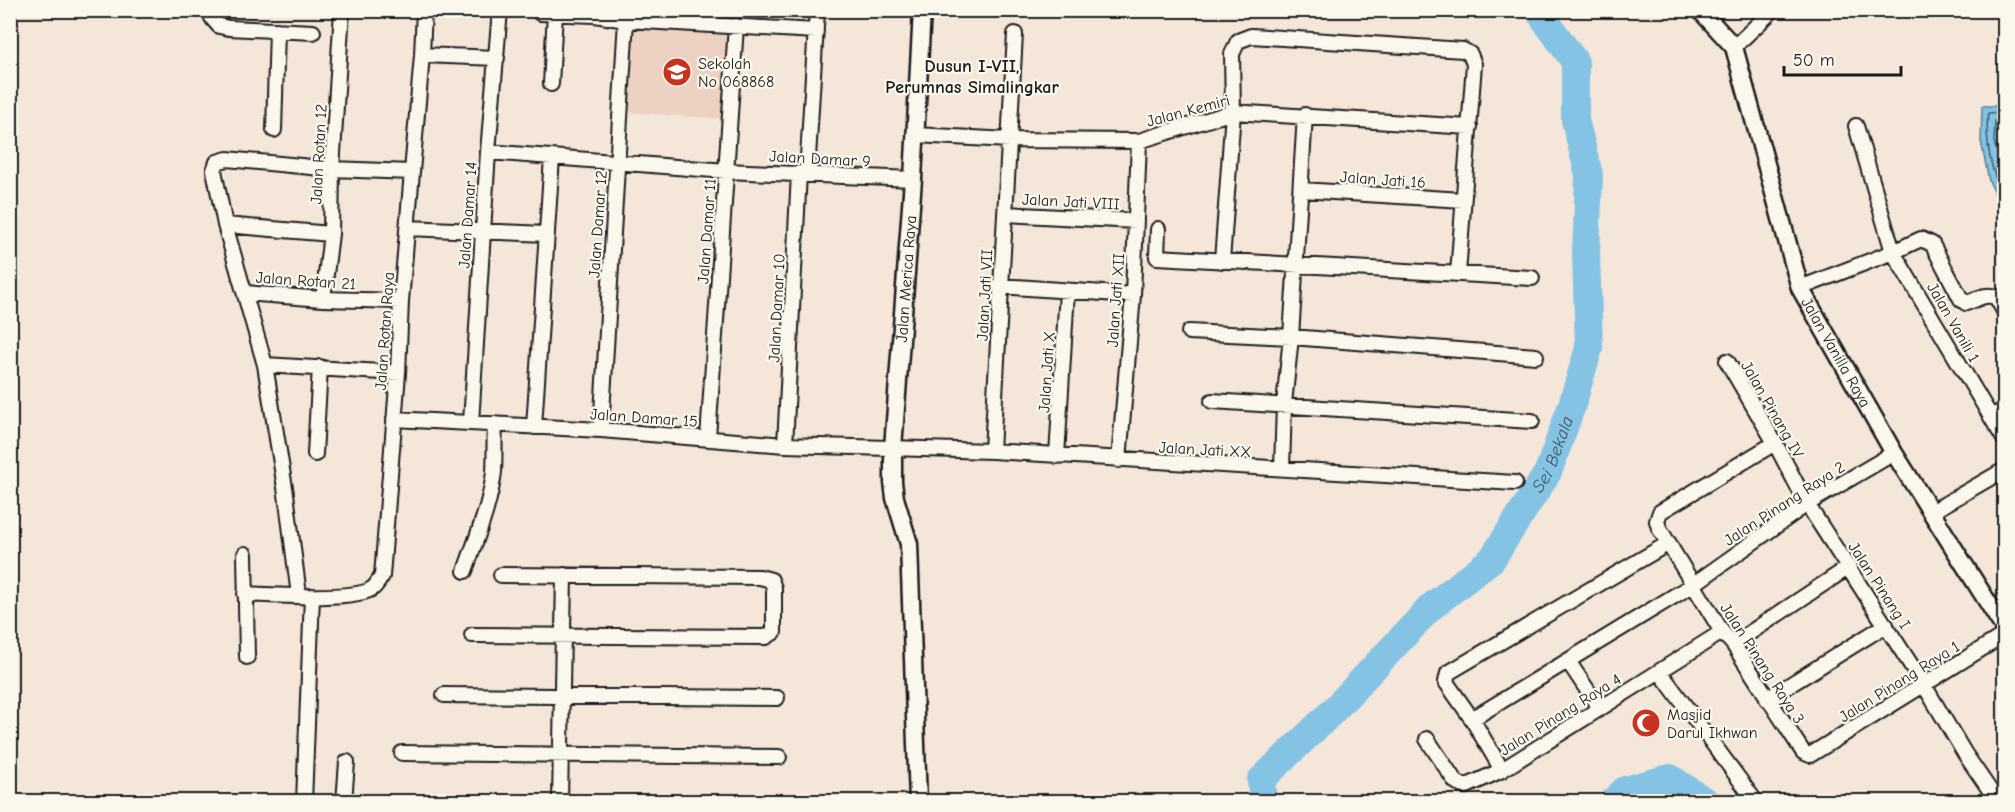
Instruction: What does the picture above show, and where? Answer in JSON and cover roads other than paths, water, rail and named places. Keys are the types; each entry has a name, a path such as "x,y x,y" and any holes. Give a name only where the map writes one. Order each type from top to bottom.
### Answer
{"street":[{"path":"213,10 212,18 219,26 313,32"},
{"name":"Jalan Rotan 12","path":"323,298 331,234 332,169 342,10"},
{"name":"Jalan Rotan Raya","path":"245,594 305,596 360,593 373,588 382,576 424,10"},
{"name":"Jalan Damar 14","path":"471,423 488,152 500,10"},
{"name":"Jalan Damar 10","path":"785,445 803,174 817,10"},
{"name":"Jalan Merica Raya","path":"918,801 909,544 895,498 893,448 913,179 922,10"},
{"path":"1700,10 1734,47 1773,10"},
{"path":"540,13 596,13 627,20 816,31"},
{"path":"551,84 555,13"},
{"name":"Jalan Damar 12","path":"601,430 627,20"},
{"name":"Jalan Damar 11","path":"708,438 736,26"},
{"path":"274,130 277,30"},
{"name":"Jalan Jati VII","path":"992,451 1015,34"},
{"path":"1222,261 1233,112 1232,54 1238,41 1251,36 1463,50 1470,54 1474,64 1458,274"},
{"name":"Jalan Vanilla Raya","path":"1734,47 1800,288 1894,453 1933,511 2004,628"},
{"path":"422,55 497,58"},
{"name":"Jalan Kemiri","path":"915,135 1010,140 1139,141 1233,112 1470,127"},
{"path":"1282,469 1284,404 1291,338 1305,115"},
{"name":"Jalan Vanili 1","path":"1856,126 1893,252 2004,439"},
{"name":"Jalan Jati XII","path":"1119,460 1133,295 1139,141"},
{"path":"488,152 618,163"},
{"path":"534,427 552,157"},
{"path":"304,801 305,596 265,365 225,225 214,170 217,162 227,159 332,169 412,172"},
{"name":"Jalan Damar 9","path":"618,163 726,171 913,179"},
{"name":"Jalan Jati 16","path":"1301,190 1463,200"},
{"name":"Jalan Jati VIII","path":"1005,214 1136,221"},
{"path":"225,225 331,234"},
{"path":"408,228 546,234"},
{"path":"1158,229 1157,257 1532,278"},
{"path":"1800,288 1921,239 1932,244 1961,299 1966,303 1982,296 1996,297 2004,311"},
{"path":"1000,286 1133,295"},
{"name":"Jalan Jati X","path":"1057,456 1067,291"},
{"name":"Jalan Rotan 21","path":"245,293 401,301"},
{"path":"1189,332 1536,356"},
{"name":"Jalan Pinang IV","path":"1727,362 1775,443 1807,504"},
{"path":"265,365 398,373"},
{"path":"315,454 320,367"},
{"path":"1212,401 1532,421"},
{"path":"1991,417 2004,410"},
{"name":"Jalan Damar 15","path":"394,419 601,430 785,445 893,448"},
{"path":"465,572 492,482 495,424"},
{"name":"Jalan Pinang Raya 3","path":"1775,443 1660,512 1658,521 1659,528 1722,632 1733,644 1798,748 1810,755"},
{"name":"Jalan Jati XX","path":"893,448 992,451 1515,483"},
{"name":"Jalan Pinang Raya 2","path":"1472,720 1694,584 1807,504 1894,453"},
{"path":"1933,511 2004,470"},
{"name":"Jalan Pinang I","path":"1807,504 1924,685 1965,754 1989,789 1993,801"},
{"path":"1502,770 1446,682 1448,673 1669,543"},
{"path":"245,554 247,657"},
{"path":"1733,644 1849,567"},
{"path":"472,635 766,637 774,632 774,588 771,580 760,577 501,574"},
{"path":"560,801 564,574"},
{"path":"1767,699 1886,625"},
{"name":"Jalan Pinang Raya 4","path":"1426,739 1455,781 1463,786 1502,770 1722,632"},
{"name":"Jalan Pinang Raya 1","path":"1810,755 2004,635"},
{"path":"1568,661 1600,709"},
{"path":"1660,672 1756,801"},
{"path":"444,695 777,698"},
{"path":"402,753 779,757"},
{"path":"344,801 347,762"}],"water":[{"path":"1982,106 2004,106 2004,211 1989,181 1981,141"}],"waterway":[{"name":"Sei Bekala","path":"1263,802 1261,780 1330,714 1431,607 1492,559 1548,472 1571,408 1589,348 1586,254 1589,175 1575,120 1575,62 1538,10"},
{"name":"Sei Bekala","path":"1613,802 1625,790 1670,778 1706,802"}],"place":[{"name":"Sekolah No 068868","path":"677,72"},
{"name":"Masjid Darul Ikhwan","path":"1646,723"}],"district":[{"name":"Dusun I-VII, Perumnas Simalingkar","path":"972,76"}]}
